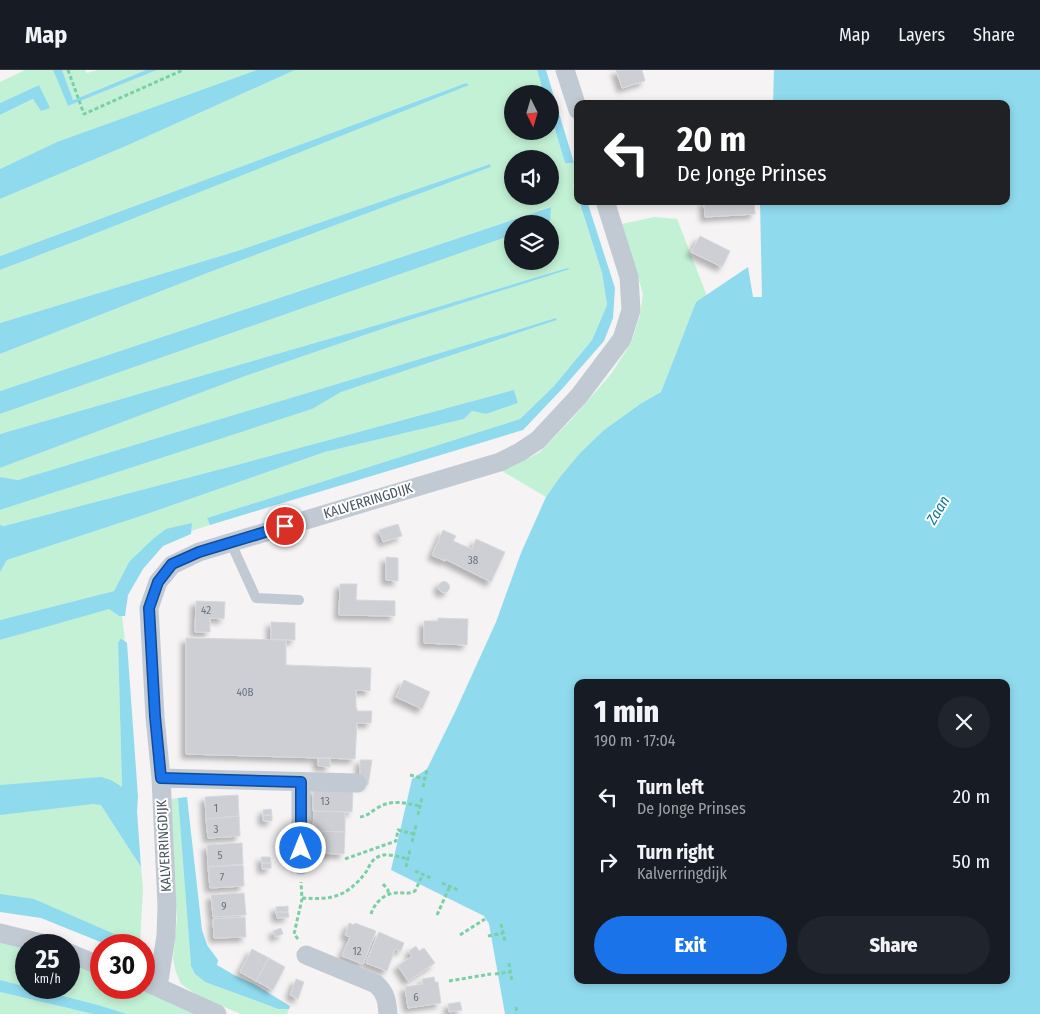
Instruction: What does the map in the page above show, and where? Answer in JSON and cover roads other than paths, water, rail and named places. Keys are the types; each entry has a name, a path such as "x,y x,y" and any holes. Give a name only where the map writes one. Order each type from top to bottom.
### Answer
{"street":[{"path":"565,70 575,100"},
{"name":"KALVERRINGDIJK","path":"155,971 166,936 167,906 161,778 155,716 149,608 158,582 172,564 199,552 500,462 538,440 579,396 622,340 632,310 629,277 606,205"},
{"path":"161,778 357,783"},
{"path":"301,782 301,865"},
{"path":"0,933 15,937"},
{"path":"306,955 376,984 385,991 388,1014"},
{"path":"155,986 217,1014"}],"lane":[{"path":"231,543 256,598 299,600"}],"water":[{"path":"53,70 62,70 73,100 146,70 157,70 68,106"},
{"path":"257,70 295,70 126,146 0,199 0,169 57,142"},
{"path":"537,70 546,70 551,85 541,85"},
{"name":"Zaan","path":"774,70 1040,70 1040,1014 505,1014 489,924 484,916 391,870 412,779 427,769 456,710 496,622 521,553 546,497 580,453 604,430 640,404 661,392 696,302 748,267 753,297 762,297 760,205 1010,205 1010,100 773,100"},
{"path":"466,83 469,85 0,270 0,256"},
{"path":"39,85 50,108 41,111 33,99 0,115 0,103"},
{"path":"559,113 574,163 565,163 558,140"},
{"path":"490,164 491,167 210,272 0,354 0,323 237,251"},
{"path":"580,205 588,205 615,288 613,318 604,341 523,430 210,525 207,518 520,419 554,386 592,340 607,305 602,273"},
{"path":"551,207 550,215 527,215"},
{"path":"504,223 504,238 0,414 0,391"},
{"path":"567,268 570,269 394,325 248,375 0,468 0,434"},
{"path":"556,318 557,320 341,392 312,409 0,510 0,477 18,480"},
{"path":"514,390 518,403 486,414 472,411 464,419 325,452 7,560 0,572 0,525 4,526 244,463"},
{"path":"192,523 191,534 163,546 143,569 128,595 125,616 119,616 109,609 0,640 0,620 114,591 129,562 153,539 166,529"},
{"path":"121,638 127,643 141,867 101,805 93,804 0,815 0,785 101,777 111,780 122,787 118,643"},
{"path":"187,797 202,930 207,945 218,960 217,965 254,984 290,1006 289,1009 278,1009 205,982 195,974 191,966 178,798"},
{"path":"0,894 34,899 114,934 90,934 90,938 41,918 0,912"},
{"path":"0,980 15,984 15,996 0,992"},
{"path":"30,999 74,999 127,1014 93,1014"}]}
